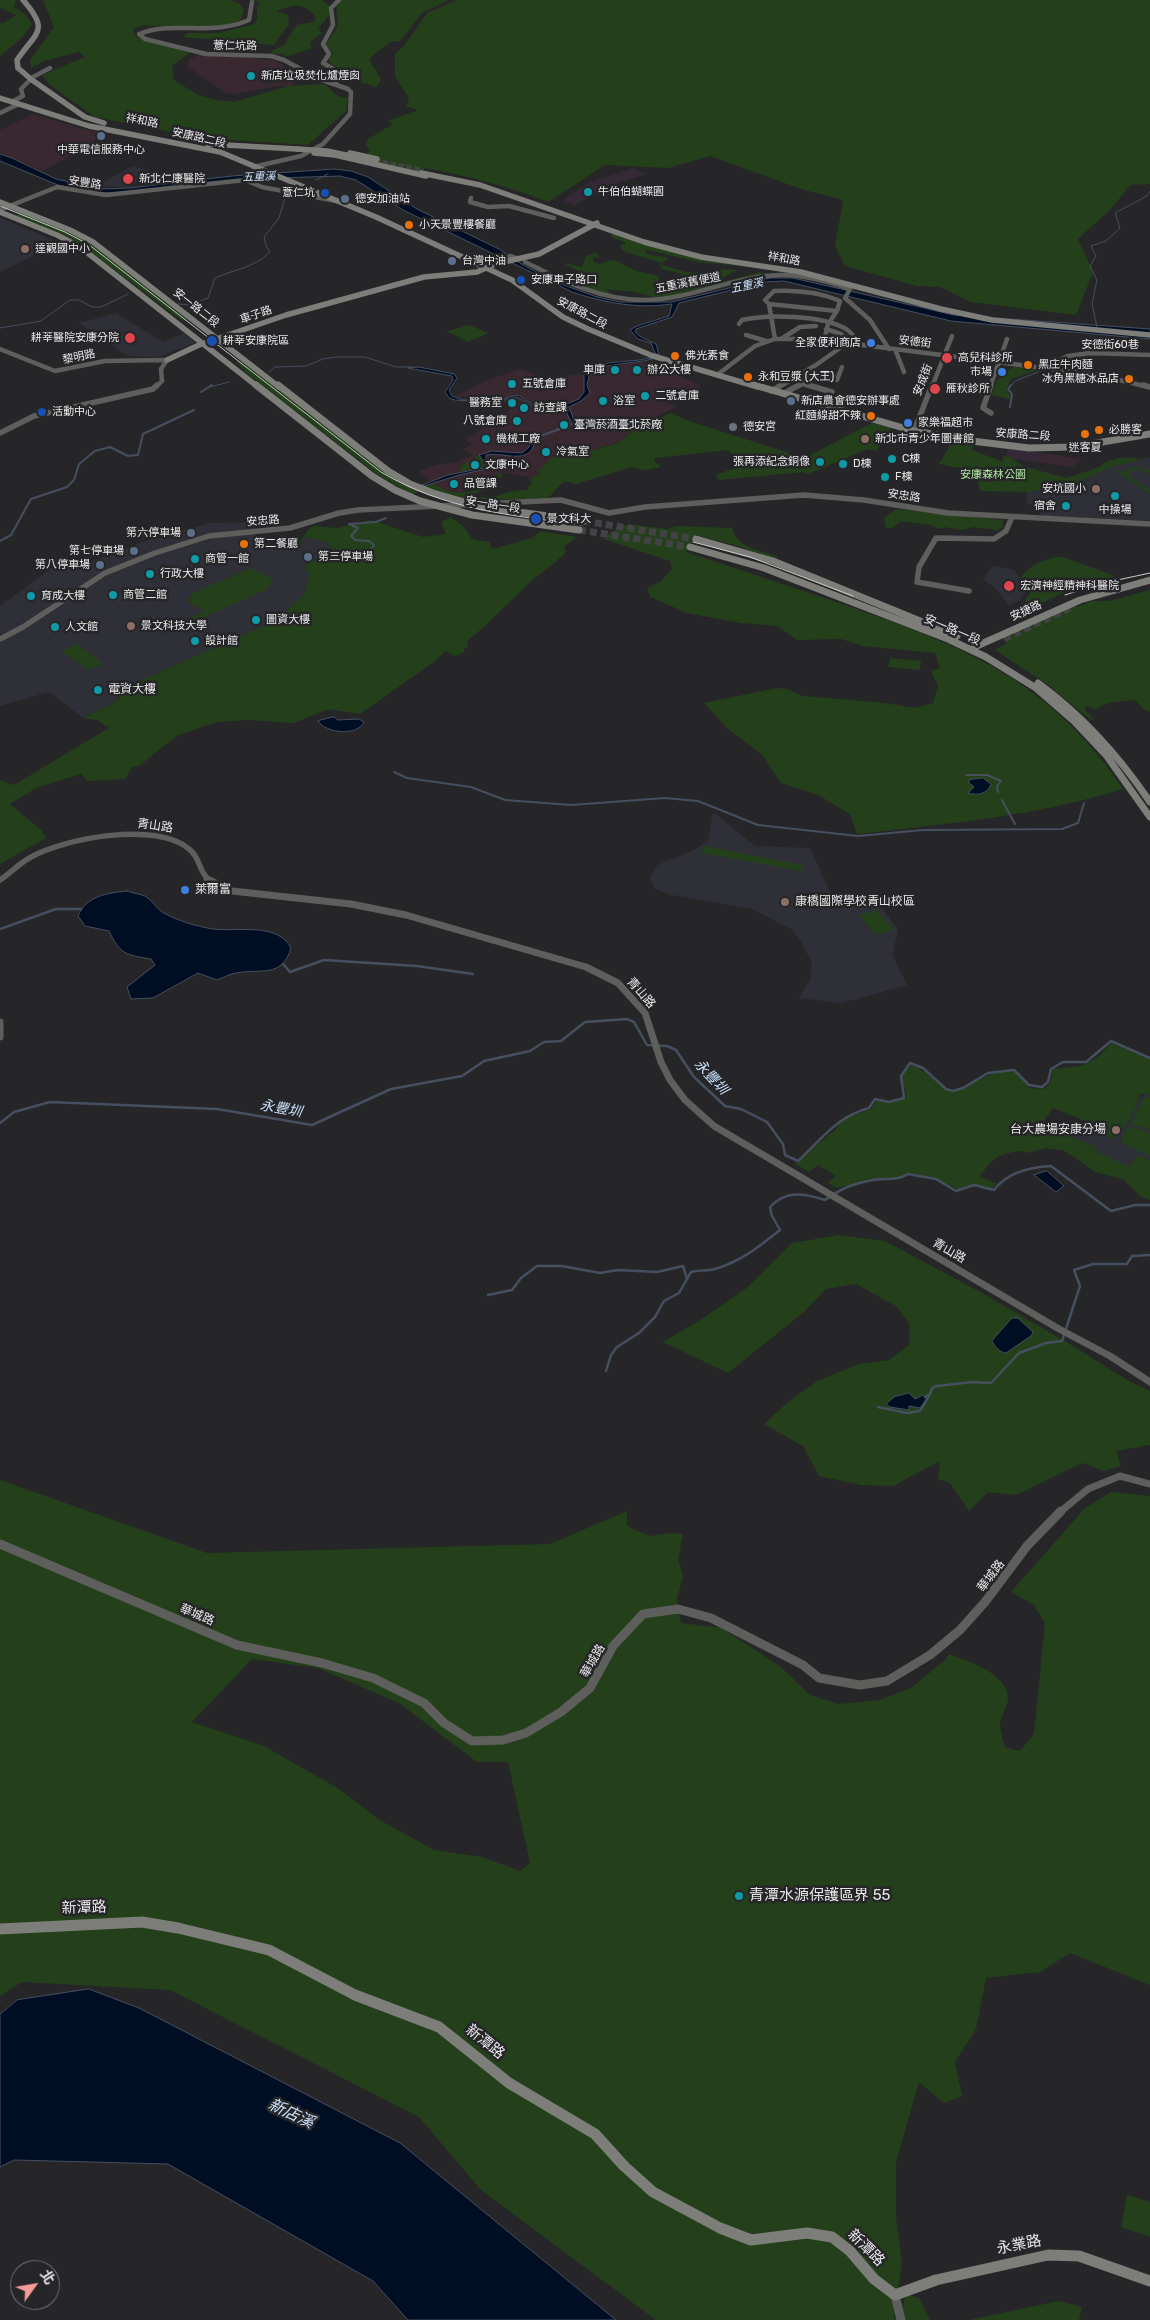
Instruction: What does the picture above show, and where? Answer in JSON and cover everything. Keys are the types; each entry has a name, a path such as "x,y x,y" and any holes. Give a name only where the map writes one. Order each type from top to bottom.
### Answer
{"main road":[{"name":"祥和路","path":"23,0 39,18 41,24 17,60 18,68 85,117 104,123 194,141 231,146 327,151 375,161 316,148"},
{"name":"安康路二段","path":"0,98 89,126 214,150 282,179"},
{"path":"310,152 335,155 403,172 469,184 518,198"},
{"name":"祥和路","path":"598,225 471,183 423,171 474,182 532,200 644,242 702,257 801,272 958,313 1019,322"},
{"name":"安一路二段","path":"0,202 12,207"},
{"name":"安康路二段","path":"487,268 520,285 563,317 588,330 653,356 914,431 972,442 1045,448 1083,446 1150,434"},
{"name":"車子路","path":"206,343 286,315 424,277 472,272 487,268"},
{"name":"祥和路","path":"1100,329 1150,331"},
{"name":"祥和路","path":"1100,329 1150,335"},
{"name":"安一路二段","path":"206,343 372,476 397,492 432,505"},
{"name":"安一路一段","path":"472,504 584,521"},
{"name":"安一路一段","path":"432,505 579,530"},
{"name":"安一路一段","path":"696,539 773,561 888,606 977,649 1036,688 1078,720 1119,759 1150,802"},
{"name":"安一路一段","path":"690,548 728,556 764,568 977,649"},
{"name":"安捷路","path":"977,649 1088,598 1150,582"},
{"name":"安捷路","path":"1074,606 1088,598"},
{"name":"安一路一段","path":"1078,720 1150,817"},
{"name":"永業路","path":"895,2295 936,2280 1048,2255 1079,2256 1098,2261 1150,2281"}],"street":[{"path":"334,83 342,77 342,74 323,62 329,54 323,44 333,25 331,8 339,0"},
{"name":"薏仁坑路","path":"252,2 249,20 234,26 196,31 154,29 139,34 145,39 180,46 206,54 271,56 284,60 305,72 351,92 351,112 328,138 316,148 292,159 253,167"},
{"path":"11,102 23,96 21,89 26,83 50,68"},
{"path":"0,113 19,104"},
{"path":"244,180 260,170"},
{"name":"安康路二段","path":"282,179 487,268"},
{"name":"安豐路","path":"0,211 12,207 48,188 57,187 106,195 244,180 262,187 336,201"},
{"path":"471,198 470,202 488,207 509,206 554,218"},
{"name":"安一路二段","path":"12,207 70,230 93,242 400,479 424,491 472,504"},
{"name":"安一路二段","path":"0,211 57,235 80,247 206,343"},
{"name":"車子路","path":"487,268 557,246 598,225"},
{"name":"車子路","path":"487,268 497,269 525,262 562,248 598,225"},
{"name":"五重溪舊便道","path":"525,262 593,293 630,299 660,299 688,296 771,275 804,277 850,289 845,298 867,316 892,349"},
{"path":"824,340 827,327 837,311 840,301 834,298 785,291 771,293 764,300 769,304 794,305 837,311"},
{"path":"769,304 778,339 800,327 810,325 844,328 862,345"},
{"path":"739,324 747,318 796,318 827,327 856,344"},
{"name":"祥和路","path":"1019,322 1100,329"},
{"path":"746,335 767,342"},
{"name":"安成街","path":"914,431 952,336"},
{"path":"991,413 983,408 1007,338"},
{"name":"安德街","path":"717,375 755,346 767,342 778,339 824,340 1113,377 1150,387"},
{"name":"車子路","path":"166,360 206,343"},
{"path":"771,391 816,366 847,343"},
{"path":"880,348 880,355"},
{"path":"892,349 904,372"},
{"name":"黎明路","path":"0,350 24,357 56,371 105,361 166,360"},
{"name":"安德街60巷","path":"1042,368 1068,356 1090,354 1150,355"},
{"path":"0,433 34,416 153,389 162,381 161,369 166,360"},
{"path":"782,394 816,376 837,380 842,367"},
{"path":"800,383 832,392"},
{"name":"安忠路","path":"0,639 23,627 56,602 106,573 191,541 220,535 290,528 349,511 432,505 551,501 608,517 656,508 804,495 864,500 948,512 1150,524"},
{"path":"969,591 917,582 919,568 936,538 994,539 1006,531 1012,517"},
{"name":"安捷路","path":"977,649 1004,640"},
{"name":"青山路","path":"0,880 30,857 59,846 89,838 118,834 164,837 179,842 190,849 200,861 201,870 206,878 212,883 232,891 351,904 406,915 467,931 586,967 618,983 646,1013 661,1062 670,1080 684,1100 714,1126 1059,1329 1110,1356 1150,1382"},
{"path":"0,1022 0,1037"},
{"name":"華城路","path":"0,1544 237,1645 272,1654 322,1663 372,1678 424,1703 444,1722 472,1741 504,1740 526,1733 562,1712 590,1688 613,1646 643,1614 678,1609 711,1618 740,1631 802,1665 819,1678 860,1685 887,1681 930,1654 960,1630 985,1602 1027,1546 1066,1506 1088,1489 1120,1476 1150,1484"},
{"name":"新潭路","path":"0,1929 142,1922 178,1928 268,1950 354,1995 439,2027 509,2083 595,2134 624,2166 653,2192 720,2228 751,2240 807,2233 832,2237 850,2250 874,2279 895,2295"},
{"path":"895,2295 901,2320"}],"shaded area":[{"path":"201,54 274,60 292,71 297,80 292,81 295,84 290,86 277,86 234,94 224,92 187,66 190,59"},
{"path":"33,114 82,129 105,133 80,151 43,171 0,153 0,130"},
{"name":"新北仁康醫院","path":"133,166 156,173 128,187 96,186"},
{"name":"牛伯伯蝴蝶園","path":"634,168 647,174 618,183 574,205 563,200 588,183"},
{"name":"達觀國中小","path":"0,218 61,243 0,272"},
{"name":"耕莘醫院安康分院","path":"116,313 163,342 184,333 195,343 158,357 128,356 79,323"},
{"name":"臺灣菸酒臺北菸廠","path":"642,362 665,370 674,365 687,369 676,375 702,386 680,398 674,397 665,402 677,406 635,429 621,441 579,454 556,456 545,464 541,474 532,478 500,472 479,488 459,492 441,490 419,471 437,465 457,462 473,455 463,450 472,444 465,440 513,408 499,399 494,401 455,396 481,383 519,369 543,377 588,374 599,368"},
{"path":"1008,449 1041,453 1038,462 1005,458"},
{"path":"1041,453 1082,459 1073,467 1038,462"},
{"name":"安坑國小","path":"1150,457 1150,521 1044,516 1027,502 1027,494 1029,492 1076,483 1114,466"},
{"name":"景文科技大學","path":"254,522 255,535 272,547 298,550 304,537 326,542 333,550 304,566 309,575 304,594 279,619 135,683 112,704 83,718 49,692 0,706 0,640 5,638 0,633 0,606 53,567 71,569 151,539 210,523"},
{"name":"宏濟神經精神科醫院","path":"993,566 1014,570 1027,589 1020,601 1009,605 996,589 983,579"},
{"name":"康橋國際學校青山校區","path":"713,812 755,846 810,848 830,892 883,909 898,930 892,955 907,985 842,1003 799,998 810,980 812,964 802,943 791,929 752,909 667,894 654,888 650,877 657,865 694,850 708,840"},
{"name":"台大農場安康分場","path":"1150,1090 1150,1182 1059,1141 1127,1108"}],"green space":[{"path":"0,0 16,0 14,7 26,15 32,24 22,38 0,56 0,22 4,23 16,15 0,8"},
{"path":"43,0 230,0 239,3 244,9 241,20 218,27 180,28 143,25 133,29 136,37 190,53 172,66 174,80 198,95 234,102 288,86 324,84 338,96 348,98 346,111 308,145 202,138 95,117 50,85 42,75 85,57 79,52 44,61 31,68 30,60 54,27"},
{"path":"253,0 322,0 329,5 329,15 318,29 322,33 310,42 311,49 284,57 284,54 270,52 284,45 296,25 314,22 316,17 302,6 293,6 276,11 288,15 289,24 274,45 184,37 187,33 219,33 254,24 257,19 257,6 261,4"},
{"path":"341,0 449,0 422,13 400,41 390,42 369,59 381,79 377,87 346,78 347,75 330,63 329,58 333,54 326,44 338,26 336,4"},
{"path":"456,0 1150,0 1150,184 1130,185 1112,208 1078,239 1093,272 1076,315 971,302 940,287 917,286 845,266 835,246 843,200 801,189 710,156 668,168 605,165 548,202 502,186 457,174 425,168 420,174 372,163 366,155 370,151 365,144 368,139 393,124 388,121 418,110 406,106 409,98 395,77 395,54 404,46 427,13"},
{"path":"21,213 67,231 90,243 187,319 183,321 201,335 83,246 61,233 15,216"},
{"path":"614,234 756,267 698,262 644,249 647,254 669,258 662,263 628,253 621,249 621,245 626,243 610,236"},
{"path":"594,253 598,254 600,258 593,257 593,261 598,264 614,260 636,271 659,276 657,286 671,289 692,286 695,282 676,272 661,269 659,264 686,272 699,273 702,277 719,270 737,270 708,286 760,272 768,274 687,294 657,298 635,292 606,289 611,294 581,286 591,281 591,277 564,264 582,267 586,256"},
{"path":"470,325 488,333 468,342 447,331"},
{"path":"240,360 384,472 418,491 412,495 377,474 244,371 236,362"},
{"path":"1013,367 1038,370 1011,379 1006,390 1011,396 1010,399 992,395 997,380"},
{"path":"671,413 686,420 805,458 872,423 892,429 885,434 877,451 868,449 808,474 804,472 719,480 716,475 740,466 728,450 655,458 654,461 661,467 644,470 632,467 576,484 564,481 546,498 484,500 454,496 424,486 433,483 450,491 469,492 481,487 500,472 503,476 489,483 484,491 477,492 472,496 487,497 512,491 527,490 528,486 532,483 529,479 540,474 537,472 553,457 579,454 614,444 624,439 635,429"},
{"name":"安康森林公園","path":"946,440 973,444 972,450 1003,462 1003,456 1010,457 1023,466 1066,478 1100,467 1107,461 1119,458 1137,458 1141,460 1114,466 1076,483 1029,492 980,491 976,471 939,464 949,447"},
{"path":"479,455 488,467 461,472 460,466"},
{"path":"1135,467 1150,470 1150,474 1142,470 1136,470 1128,474 1150,490 1150,494 1115,471 1119,470 1123,473 1127,469"},
{"path":"896,509 1003,520 1003,527 997,530 973,527 962,530 944,527 939,529 931,525 901,521 892,528 886,528 884,518"},
{"path":"451,517 464,527 472,539 489,542 493,549 532,538 540,531 577,537 564,547 566,552 562,556 530,582 492,620 467,641 468,647 463,650 465,652 454,656 446,651 431,664 360,714 328,709 294,723 248,720 217,722 178,735 139,766 132,767 125,779 88,781 81,774 36,788 10,804 42,831 46,838 0,864 0,780 14,785 109,728 97,720 83,718 112,704 135,683 279,619 304,594 309,575 304,566 333,550 326,542 305,537 298,550 295,550 307,531 313,526 337,528 371,520 423,537 446,534 441,522"},
{"path":"628,524 667,529 676,526 732,528 735,535 744,544 778,557 775,559 696,535 686,552 888,620 966,653 1001,672 1035,694 1066,720 1095,752 1123,789 1058,806 991,818 857,834 850,814 818,795 781,783 763,756 727,728 704,703 777,688 787,689 803,696 884,703 916,708 933,703 938,686 931,671 940,668 935,653 862,646 841,639 797,640 778,626 741,623 687,613 650,597 647,588 660,582 672,569 670,561 604,539 611,532"},
{"path":"1055,557 1063,557 1115,576 1063,593 1029,609 1025,600 1030,594 1026,583 1020,577 1035,564"},
{"path":"251,568 271,578 272,582 267,589 174,631 169,627 205,611 190,604 189,598 193,593"},
{"path":"1150,590 1150,712 1143,709 1135,700 1110,703 1096,710 1085,705 1085,710 1094,719 1091,720 1047,684 995,650 1008,642 1001,638 1072,604 1077,607 1092,601 1109,601"},
{"path":"77,644 103,664 88,670 61,651"},
{"path":"890,658 921,661 920,670 888,667"},
{"path":"704,846 804,865 801,871 701,853"},
{"path":"877,910 894,930 876,935 859,915"},
{"path":"1111,1043 1150,1059 1150,1095 1141,1093 1131,1117 1115,1139 1105,1135 1108,1130 1053,1108 1041,1125 1096,1147 1095,1151 1129,1167 1139,1155 1150,1161 1150,1200 1141,1197 1123,1179 1095,1172 1065,1151 1046,1148 1027,1153 1023,1151 1009,1153 998,1157 989,1164 980,1176 997,1184 990,1189 974,1185 957,1189 933,1177 909,1173 899,1177 870,1179 837,1188 828,1183 836,1176 818,1165 809,1172 795,1164 836,1129 842,1121 872,1109 876,1100 890,1102 906,1097 902,1077 912,1065 953,1092 984,1077 1002,1071 1016,1073 1030,1088 1044,1089 1050,1083 1053,1069 1081,1066 1098,1057"},
{"path":"1144,1097 1150,1098 1150,1130 1131,1124"},
{"path":"1129,1126 1150,1133 1150,1156 1122,1143 1122,1137"},
{"path":"839,1235 885,1241 982,1293 1129,1381 1150,1391 1150,1445 1116,1451 1121,1466 1104,1471 1082,1463 1016,1495 988,1492 969,1511 950,1483 938,1479 940,1461 893,1486 861,1485 819,1476 803,1446 764,1424 787,1403 817,1381 859,1364 889,1360 909,1345 910,1325 896,1306 856,1284 826,1289 804,1312 728,1373 663,1342 705,1317 748,1287 792,1243"},
{"path":"0,1480 207,1553 550,1544 627,1511 627,1526 649,1536 671,1533 683,1534 678,1559 683,1577 677,1598 681,1623 721,1628 780,1666 810,1695 839,1704 880,1700 911,1688 945,1660 949,1654 966,1660 994,1675 1006,1689 1008,1701 1000,1724 1001,1733 1005,1747 1020,1751 1034,1734 1045,1623 1034,1605 1011,1592 1084,1509 1111,1492 1150,1496 1150,1985 1070,1953 1040,1972 986,1978 976,2029 955,2062 962,2096 944,2103 919,2082 896,2162 896,2218 902,2263 894,2317 896,2320 656,2320 481,2190 419,2117 170,1990 22,1982 0,1996","holes":["252,1659 318,1668 399,1703 477,1762 508,1762 530,1863 520,1871 482,1857 434,1850 378,1819 339,1789 264,1746 192,1722"]},
{"path":"1127,2195 1150,2202 1150,2237 1121,2227"},
{"path":"905,2294 919,2298 930,2320 901,2320"},
{"path":"1059,2301 1082,2307 1079,2320 969,2320"}],"water":[{"name":"五重溪","path":"0,154 56,179 101,189 130,188 232,176 334,169 351,171 368,177 417,209 499,249 523,265 558,283 597,297 620,302 672,302 770,278 793,278 954,315 1150,329 1150,339 951,321 784,281 764,282 679,303 672,317 636,329 635,332 641,337 656,344 659,355 655,353 651,343 638,339 630,330 669,316 672,304 646,306 622,304 572,292 403,210 356,180 340,176 243,179 132,192 98,193 58,185 0,161"},
{"path":"652,359 611,365 590,372 587,385 590,393 581,401 569,407 575,423 559,430 557,429 572,423 564,408 548,411 538,409 517,397 495,402 455,400 449,398 445,392 453,380 452,376 408,368 419,367 454,374 457,378 449,390 452,396 463,400 494,401 518,395 538,408 549,409 579,399 584,392 584,373 591,368 607,363"},
{"path":"538,436 533,448 527,454 522,456 486,455 486,459 495,467 422,485 448,475 488,467 479,455 492,451 522,453 529,447 532,439"},
{"path":"334,717 338,720 359,719 364,722 361,727 355,730 342,732 328,729 318,721"},
{"path":"983,778 991,784 985,792 978,794 968,793 974,787 969,783 969,780"},
{"path":"127,891 145,896 162,912 187,923 223,930 267,931 277,934 291,948 287,958 276,968 233,974 217,980 198,973 153,998 131,999 127,987 155,965 151,959 124,952 117,945 109,931 85,926 78,916 86,904 92,900 112,893"},
{"path":"1047,1171 1064,1186 1056,1192 1034,1175"},
{"path":"1012,1318 1018,1318 1033,1332 1031,1336 1006,1353 1001,1352 992,1341"},
{"path":"909,1393 915,1399 923,1395 927,1399 920,1408 909,1406 909,1410 890,1407 886,1404 894,1397"},
{"name":"新店溪","path":"89,1989 139,2008 400,2143 616,2320 408,2320 373,2281 168,2164 14,2160 0,2167 0,2014 17,2000"}],"waterway":[{"name":"五重溪","path":"316,180 328,174"},
{"path":"1097,327 1092,304 1097,280 1090,266 1096,256 1091,246 1106,241 1120,228 1115,213 1147,196 1150,191"},
{"path":"178,304 190,305 208,298 215,278 251,265 270,252 264,237 279,218 285,197"},
{"path":"0,328 41,321 70,300 79,300 92,307 101,307 128,294"},
{"path":"269,372 275,367 306,366 323,359 336,357 365,357 396,367 412,367"},
{"path":"1010,387 1015,381 1043,370"},
{"path":"210,387 229,382"},
{"path":"201,392 212,385"},
{"path":"1010,407 1012,394 1008,389 1011,385"},
{"path":"0,541 11,535 31,499 67,487 74,480 79,464 95,451 110,447 128,456 138,455 143,434 194,410"},
{"path":"537,437 560,429"},
{"path":"367,554 374,545 369,541 355,540 351,536 358,528 349,524 376,522 386,518"},
{"path":"394,772 407,778 471,787 505,800 571,805 665,798 698,801 758,825 858,836 923,830 1062,829 1078,823 1084,803"},
{"path":"966,775 987,775 1001,781 997,786 998,792"},
{"path":"1002,800 1015,824"},
{"path":"0,929 56,909 81,909"},
{"path":"283,964 290,972 324,960 417,966 473,974"},
{"name":"永豐圳","path":"0,1123 14,1112 50,1102 217,1109 312,1125 391,1089 462,1076 484,1061 530,1051 544,1042 561,1041 585,1022 627,1019 634,1022 647,1045 667,1046 676,1050 694,1077 725,1106 741,1109 767,1122 783,1144 785,1155 798,1161 839,1123 869,1108 875,1099 889,1102 904,1098 901,1076 910,1063 923,1068 946,1089 953,1091 963,1088 988,1073 1014,1070 1029,1085 1042,1087 1048,1082 1051,1069 1063,1062 1086,1062 1111,1041 1150,1058"},
{"path":"687,1279 691,1272 715,1269 741,1258 780,1230 772,1216 770,1207 782,1198 796,1194 825,1200 842,1189 853,1185 873,1180 900,1178 908,1174 936,1179 956,1191 974,1185 994,1190 1012,1175 1035,1168 1051,1166 1111,1211 1135,1205 1150,1205"},
{"path":"930,1394 932,1388 937,1386 973,1382 991,1383 1019,1353 1046,1343 1062,1341 1080,1286 1074,1270 1093,1264 1127,1264 1132,1256 1150,1255"},
{"path":"488,1295 512,1290 521,1278 537,1266 562,1266 600,1273 618,1270 657,1272 683,1266 687,1279"},
{"path":"606,1371 611,1355 617,1347 639,1333 655,1317 664,1301 679,1293 687,1279"},
{"path":"878,1407 907,1413 920,1411 930,1394"},
{"path":"925,1397 930,1394"}],"tunnel":[{"path":"375,161 423,171"},
{"path":"584,521 696,539"},
{"path":"579,530 690,547"},
{"path":"1004,639 1074,606"}],"tram line":[{"path":"0,206 65,232 88,244 381,472 405,485 454,503 504,514 582,525"},
{"path":"693,542 750,557 853,596"},
{"path":"1065,595 1099,584 1150,573"}],"place":[{"name":"新店垃圾焚化爐煙囪","path":"251,76"},
{"name":"中華電信服務中心","path":"101,136"},
{"name":"新北仁康醫院","path":"128,179"},
{"name":"牛伯伯蝴蝶園","path":"588,192"},
{"name":"薏仁坑","path":"325,193"},
{"name":"德安加油站","path":"345,199"},
{"name":"小天景豐樓餐廳","path":"409,225"},
{"name":"達觀國中小","path":"25,249"},
{"name":"台灣中油","path":"452,261"},
{"name":"安康車子路口","path":"521,280"},
{"name":"耕莘醫院安康分院","path":"130,338"},
{"name":"耕莘安康院區","path":"212,341"},
{"name":"全家便利商店","path":"871,343"},
{"name":"佛光素食","path":"675,356"},
{"name":"高兒科診所","path":"947,358"},
{"name":"黑庄牛肉麵","path":"1028,365"},
{"name":"車庫","path":"615,370"},
{"name":"辦公大樓","path":"637,370"},
{"name":"市場","path":"1002,372"},
{"name":"永和豆漿 (大王)","path":"748,377"},
{"name":"冰角黑糖冰品店","path":"1129,379"},
{"name":"五號倉庫","path":"512,384"},
{"name":"雁秋診所","path":"935,389"},
{"name":"二號倉庫","path":"645,396"},
{"name":"浴室","path":"603,401"},
{"name":"新店農會德安辦事處","path":"791,401"},
{"name":"醫務室","path":"512,403"},
{"name":"訪查課","path":"524,408"},
{"name":"活動中心","path":"42,412"},
{"name":"紅麵線甜不辣","path":"871,416"},
{"name":"八號倉庫","path":"517,421"},
{"name":"家樂福超市","path":"908,423"},
{"name":"臺灣菸酒臺北菸廠","path":"564,425"},
{"name":"德安宮","path":"733,427"},
{"name":"必勝客","path":"1099,430"},
{"name":"迷客夏","path":"1085,434"},
{"name":"機械工廠","path":"486,439"},
{"name":"新北市青少年圖書館","path":"865,439"},
{"name":"冷氣室","path":"546,452"},
{"name":"C棟","path":"892,459"},
{"name":"張再添紀念銅像","path":"820,462"},
{"name":"D棟","path":"843,464"},
{"name":"文康中心","path":"475,465"},
{"name":"F棟","path":"885,477"},
{"name":"品管課","path":"454,484"},
{"name":"安坑國小","path":"1096,489"},
{"name":"中操場","path":"1115,496"},
{"name":"宿舍","path":"1066,506"},
{"name":"景文科大","path":"536,519"},
{"name":"第六停車場","path":"191,533"},
{"name":"第二餐廳","path":"244,544"},
{"name":"第七停車場","path":"134,551"},
{"name":"第三停車場","path":"308,557"},
{"name":"商管一館","path":"195,559"},
{"name":"第八停車場","path":"100,565"},
{"name":"行政大樓","path":"150,574"},
{"name":"宏濟神經精神科醫院","path":"1009,586"},
{"name":"商管二館","path":"113,595"},
{"name":"育成大樓","path":"31,596"},
{"name":"圖資大樓","path":"256,620"},
{"name":"景文科技大學","path":"131,626"},
{"name":"人文館","path":"55,627"},
{"name":"設計館","path":"195,641"},
{"name":"電資大樓","path":"98,690"},
{"name":"萊爾富","path":"185,890"},
{"name":"康橋國際學校青山校區","path":"785,902"},
{"name":"台大農場安康分場","path":"1116,1130"},
{"name":"青潭水源保護區界 55","path":"739,1896"}]}
